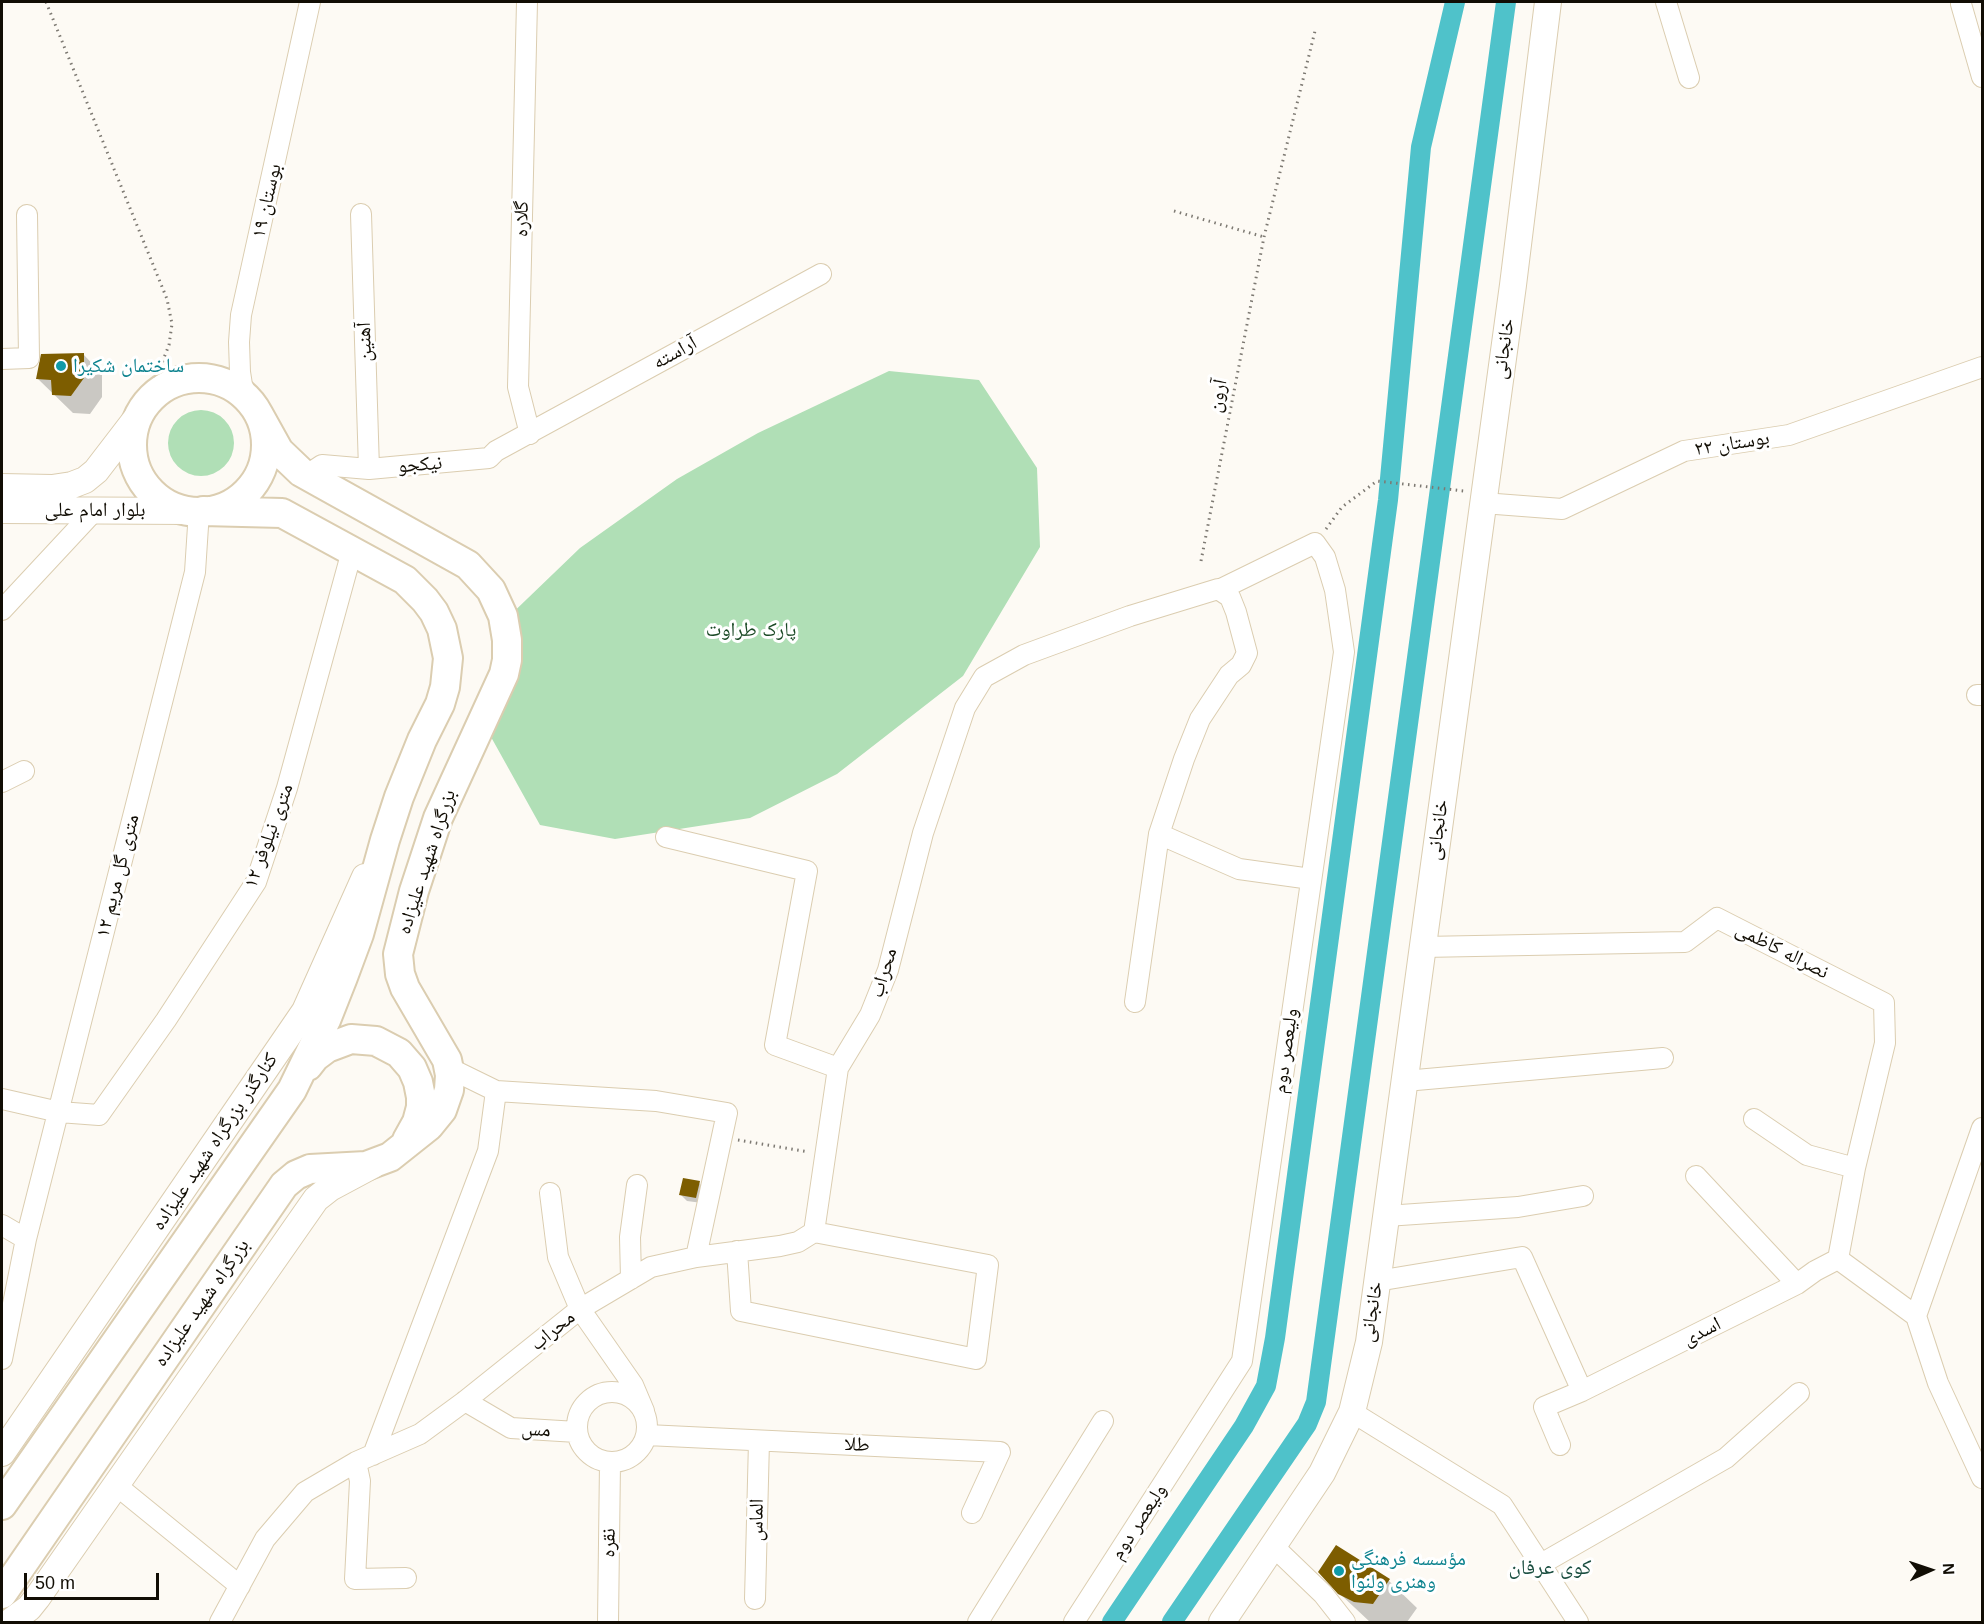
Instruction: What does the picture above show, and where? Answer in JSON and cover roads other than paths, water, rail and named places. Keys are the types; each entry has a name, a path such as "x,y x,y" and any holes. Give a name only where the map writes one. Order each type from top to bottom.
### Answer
{"highway":[{"path":"197,511 216,509 235,501 255,481 263,463 265,433 254,408 229,385 212,379 194,378 170,384 159,390 142,409 134,428 132,442 134,463 147,487 163,501 175,507 197,511 282,513 405,580 423,596 436,616 444,634 448,658 447,677 440,704 410,768 394,811 349,963 326,1020 292,1090"},
{"name":"بزرگراه شهید علیزاده","path":"2,1594 284,1185 296,1175 310,1169 361,1166 376,1163 393,1154 429,1126 442,1110 449,1090 449,1068 443,1050 405,988 400,974 398,954 414,891 438,818 502,679 507,660 506,626 491,590 468,565 309,477 279,451 254,408"},
{"path":"2,1505 315,1057 336,1043 361,1038 386,1044 399,1053 417,1077 421,1107 417,1122 410,1136 393,1154"}],"main road":[{"name":"خانجانی","path":"1222,1623 1322,1473 1352,1412 1369,1342 1423,946 1475,497 1548,2"},
{"name":"بلوار امام علی","path":"2,487 52,488 85,480 96,471 142,409"},
{"name":"بلوار امام علی","path":"2,510 197,511"},
{"name":"کنارگذر بزرگراه شهید علیزاده","path":"2,1453 305,1011 394,811"},
{"path":"10,1623 38,1598 316,1199 330,1188 393,1154"}],"street":[{"name":"بوستان ۱۹","path":"254,408 242,385 240,372 241,315 310,2"},
{"name":"گلاره","path":"527,2 518,387 531,434"},
{"path":"1666,2 1689,78"},
{"path":"1961,4 1983,77"},
{"name":"آهنین","path":"361,214 369,469"},
{"path":"2,359 29,358 27,215"},
{"name":"آراسته","path":"531,434 821,274"},
{"name":"بوستان ۲۲","path":"1475,497 1562,509 1684,451 1789,435 1983,367"},
{"name":"نیکجو","path":"309,477 322,465 369,469 489,459 496,451 531,434"},
{"path":"2,610 96,509"},
{"name":"۱۲ متری گل مریم","path":"2,1359 26,1239 195,572 197,511"},
{"name":"ولیعصر دوم","path":"1074,1623 1242,1360 1344,652 1335,590 1325,557 1315,543 1219,590"},
{"name":"۱۲ متری نیلوفر","path":"59,1112 99,1115 166,1020 256,882 287,788 352,551"},
{"path":"1135,1002 1159,834 1200,719 1229,675 1241,665 1247,652 1230,597 1219,590"},
{"name":"محراب","path":"226,1620 240,1586 265,1539 304,1492 364,1459 420,1434 580,1309 651,1267 696,1257 798,1242 814,1232 838,1068 870,1015 888,970 922,833 964,708 984,677 1034,651 1130,616 1219,590"},
{"path":"2,782 24,771"},
{"path":"1159,834 1239,869 1311,879"},
{"path":"666,837 807,872 775,1045 838,1068"},
{"name":"نصراله کاظمی","path":"1423,946 1685,942 1717,918 1884,1003 1884,1043 1838,1259"},
{"path":"1405,1081 1663,1058"},
{"path":"449,1068 496,1091 656,1101 727,1113 696,1257"},
{"path":"406,1578 355,1579 360,1481 364,1459 488,1151 496,1091"},
{"path":"2,1099 59,1112"},
{"path":"1754,1119 1807,1155 1856,1168"},
{"path":"1916,1316 1983,1128"},
{"path":"1696,1176 1797,1284"},
{"path":"631,1279 630,1237 637,1185"},
{"path":"550,1193 558,1257 580,1309 633,1385 644,1411 648,1423 647,1436 643,1445 630,1459 610,1463 599,1460 588,1453 581,1443 577,1432 580,1412 593,1397 602,1393 614,1392 626,1395 637,1401 644,1411"},
{"path":"1386,1216 1518,1207 1583,1196"},
{"path":"2,1225 26,1239"},
{"path":"737,1251 741,1311 976,1359 988,1265 814,1232"},
{"path":"1377,1281 1522,1257 1582,1391"},
{"path":"1838,1259 1916,1316 1938,1383 1983,1478"},
{"name":"اسدی","path":"1560,1445 1544,1407 1582,1391 1797,1284 1838,1259"},
{"path":"1541,1564 1726,1458 1799,1393"},
{"name":"مس","path":"465,1401 511,1428 577,1432"},
{"path":"1352,1412 1502,1505 1578,1623"},
{"path":"978,1623 1103,1421"},
{"name":"طلا","path":"647,1436 1000,1452 972,1513"},
{"name":"الماس","path":"755,1599 759,1441"},
{"name":"نقره","path":"608,1623 610,1463"},
{"path":"122,1490 240,1586"},
{"path":"1273,1546 1323,1594 1346,1623"}],"waterway":[{"path":"1112,1622 1244,1426 1266,1386 1275,1338 1388,500 1421,147 1455,2"},
{"path":"1172,1622 1307,1424 1316,1402 1506,2"}],"place":[{"name":"ساختمان شکیرا","path":"61,366"},
{"name":"مؤسسه فرهنگی وهنری ولنوا","path":"1339,1571"}],"district":[{"name":"کوی عرفان","path":"1550,1568"}],"park label":[{"name":"پارک طراوت","path":"751,630"}]}
